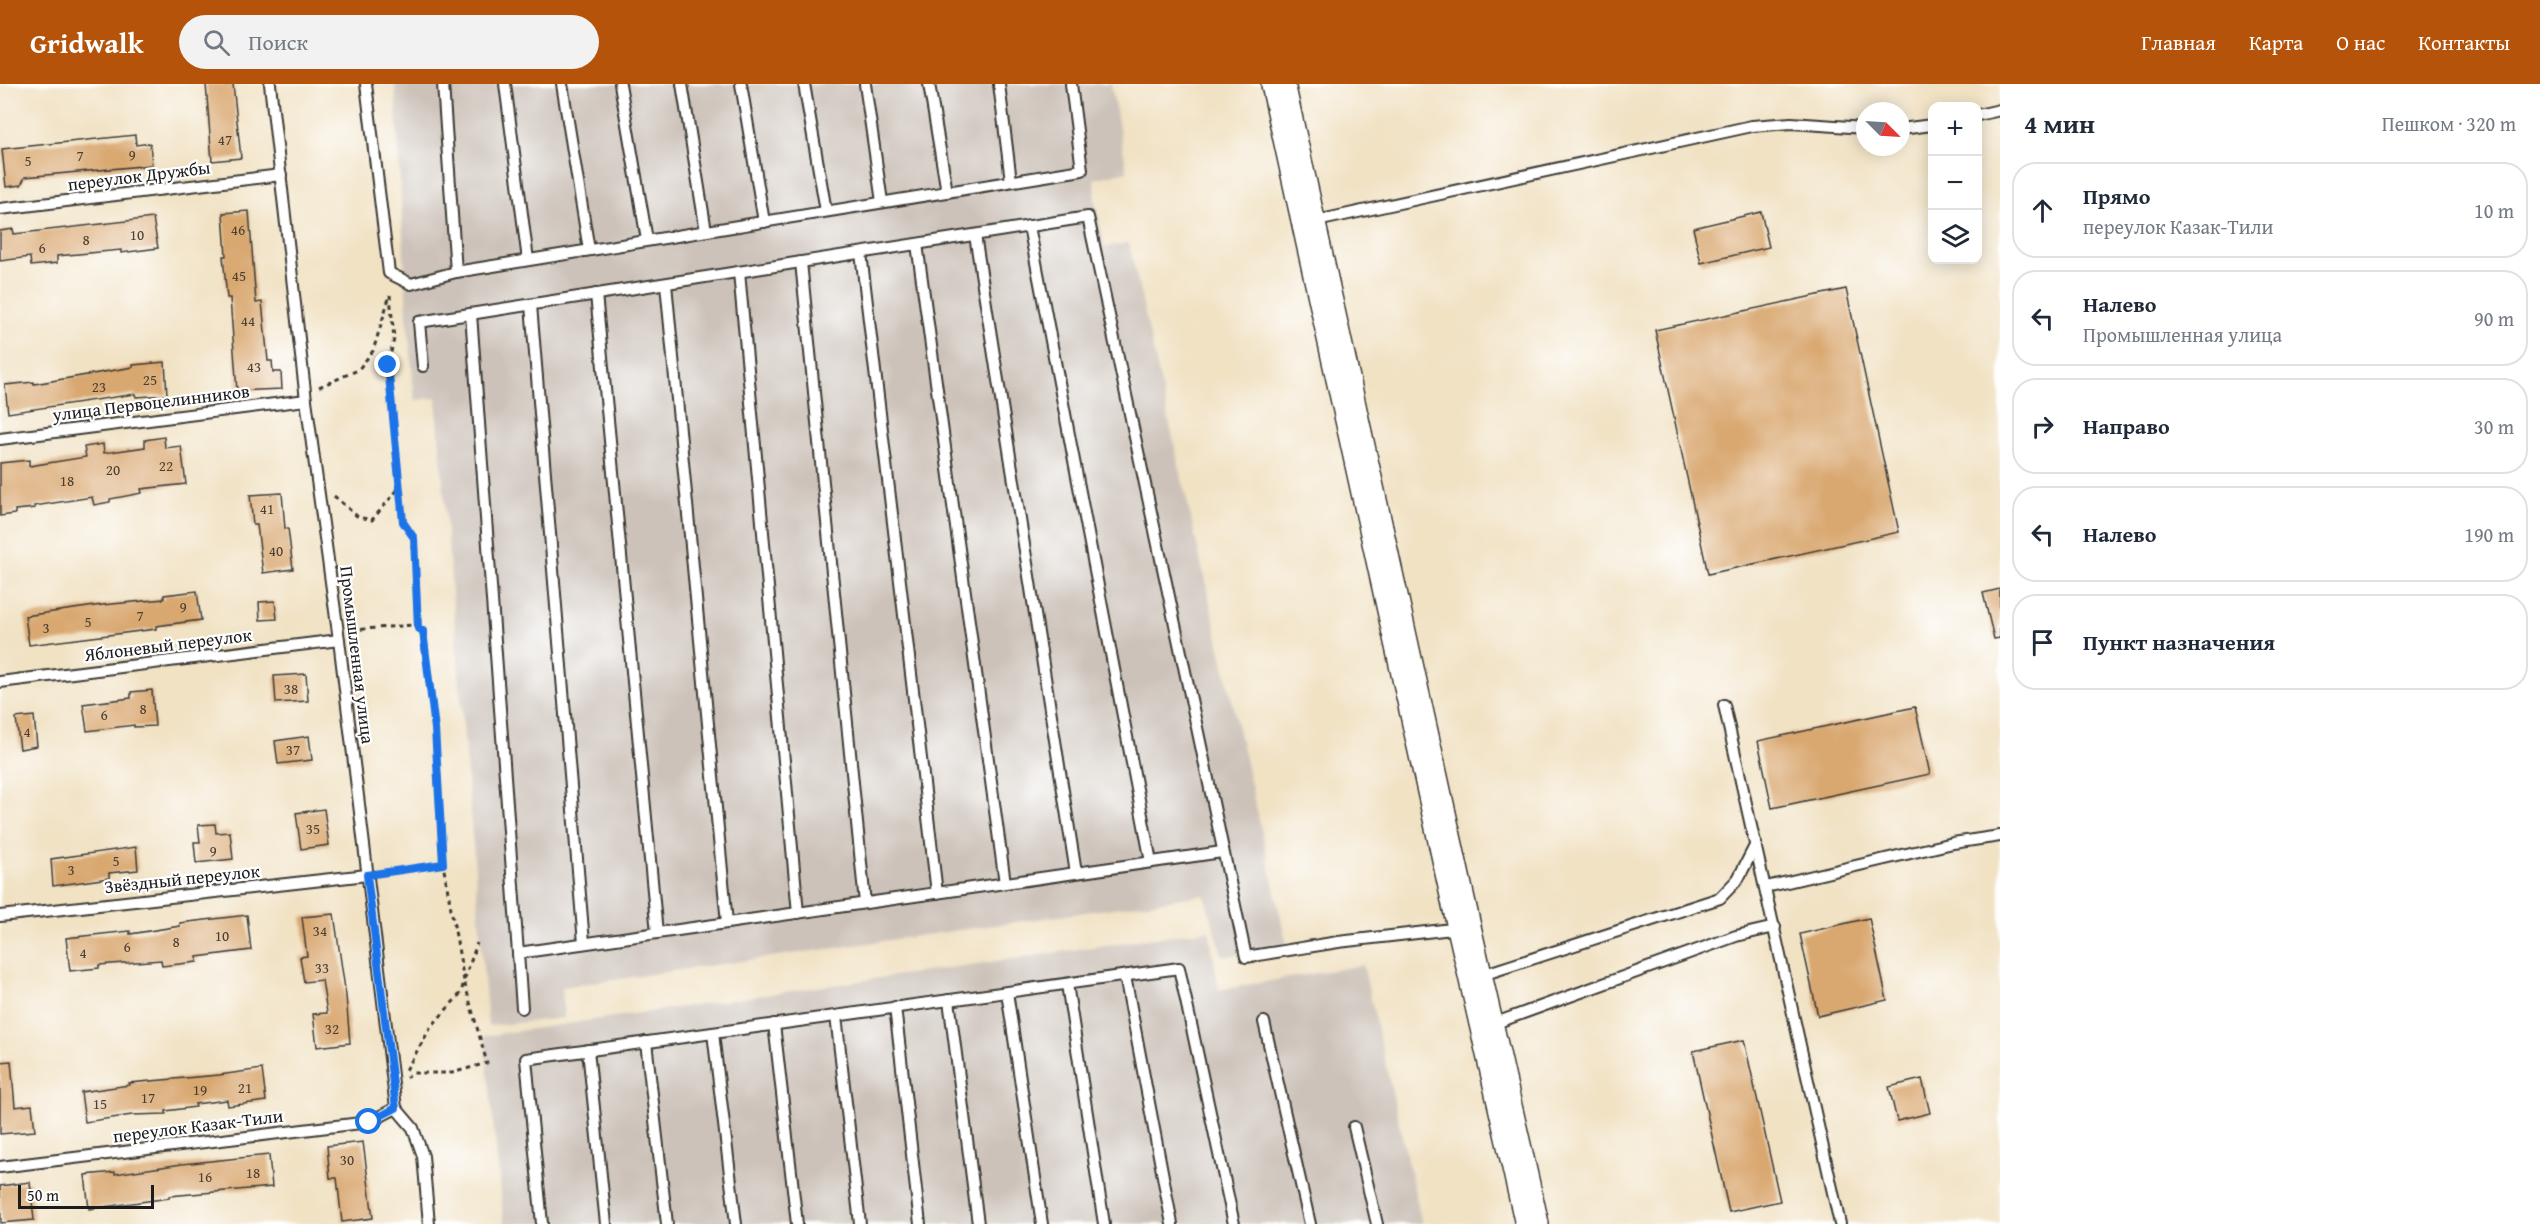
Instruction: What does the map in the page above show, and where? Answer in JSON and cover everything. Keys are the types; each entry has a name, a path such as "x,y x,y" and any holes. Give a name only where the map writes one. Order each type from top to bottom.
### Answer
{"highway":[{"path":"1278,84 1464,927 1533,1224"}],"lane":[{"name":"Промышленная улица","path":"270,84 306,397 339,636 396,1108"},
{"path":"366,84 389,273 411,284 456,272 1082,170 1071,84"},
{"path":"443,84 456,272"},
{"path":"505,84 528,260"},
{"path":"562,84 589,250"},
{"path":"620,84 647,240"},
{"path":"682,84 706,231"},
{"path":"741,84 764,222"},
{"path":"804,84 826,212"},
{"path":"865,84 882,202"},
{"path":"929,84 947,192"},
{"path":"999,84 1011,181"},
{"path":"1982,114 2000,110"},
{"path":"1310,222 1752,126 1791,123 1856,127"},
{"path":"1910,128 1928,126"},
{"name":"переулок Дружбы","path":"0,209 281,175"},
{"path":"423,366 419,322 1088,217 1246,957 1338,942 1464,927"},
{"path":"1029,226 1151,862"},
{"path":"975,235 1076,873"},
{"path":"917,244 1005,883"},
{"path":"861,253 937,893"},
{"path":"801,262 865,903"},
{"path":"739,272 798,913"},
{"path":"666,284 727,923"},
{"path":"596,294 657,933"},
{"path":"531,305 584,943"},
{"path":"471,314 522,1008"},
{"name":"улица Первоцелинников","path":"0,439 306,397"},
{"name":"Яблоневый переулок","path":"0,682 339,636"},
{"path":"1724,705 1840,1224"},
{"path":"1766,887 1953,843 2000,836"},
{"path":"1476,977 1720,898 1738,879 1756,844"},
{"path":"518,953 1222,852"},
{"name":"Звёздный переулок","path":"0,916 367,875"},
{"path":"1487,1026 1725,939 1775,927"},
{"path":"542,1224 525,1059 1179,968 1234,1224"},
{"path":"1125,976 1172,1224"},
{"path":"1066,984 1104,1224"},
{"path":"1007,992 1042,1224"},
{"path":"949,1000 978,1224"},
{"path":"895,1007 920,1224"},
{"path":"836,1016 860,1224"},
{"path":"1264,1022 1310,1224"},
{"path":"774,1024 797,1224"},
{"path":"713,1032 736,1224"},
{"path":"646,1042 667,1224"},
{"path":"588,1050 606,1224"},
{"path":"396,1108 413,1128 423,1156 429,1224"},
{"name":"переулок Казак-Тили","path":"0,1167 369,1122 396,1108"},
{"path":"1354,1126 1377,1224"}],"path":[{"path":"306,397 358,370 373,351 390,295 403,279"},
{"path":"390,295 394,339 388,365 403,522 414,538 418,628"},
{"path":"318,482 358,517 372,520 400,487"},
{"path":"339,636 412,625 423,631 435,729 443,864 464,981 487,1062 452,1073 412,1073 404,1077 431,1027 461,993 464,981 477,944"},
{"path":"367,875 443,864"}],"shaded area":[{"path":"395,84 1111,84 1127,171 1094,179 1095,201 1105,247 1129,243 1287,945 1223,957 1204,895 562,987 564,1018 488,1026 436,398 415,400 407,315"},
{"path":"1209,930 1219,990 1363,965 1422,1224 504,1224 484,1036"}],"building":[{"path":"206,84 233,84 241,158 212,161"},
{"path":"135,135 136,145 150,143 152,165 25,177 21,185 6,187 2,149"},
{"path":"249,211 256,303 262,302 268,361 272,361 273,372 281,372 282,389 237,391 230,298 227,298 223,256 226,256 223,213"},
{"path":"1761,212 1769,247 1701,263 1693,228"},
{"path":"153,218 158,248 121,253 121,250 57,256 57,263 31,266 30,257 0,261 0,231 13,229 14,234"},
{"path":"1846,289 1899,532 1708,574 1655,330"},
{"path":"165,362 167,395 136,397 135,394 8,413 5,385 34,382 34,384 133,367 133,365"},
{"path":"164,437 165,448 181,446 186,484 141,489 142,493 110,499 110,502 94,505 92,497 34,506 35,508 15,510 15,514 0,516 0,463 29,460 29,466 86,457 84,447 103,444 104,453 145,447 145,440"},
{"path":"282,493 285,529 288,528 293,569 263,573 257,525 253,525 250,495"},
{"path":"2000,589 2000,638 1994,639 1983,593"},
{"path":"197,591 201,620 156,626 156,629 29,645 25,616 164,599 164,595"},
{"path":"275,601 277,619 260,620 259,602"},
{"path":"306,674 308,701 276,703 274,676"},
{"path":"152,690 155,726 134,727 134,725 87,731 83,704 131,698 131,692"},
{"path":"1915,707 1930,774 1772,808 1758,741"},
{"path":"34,716 37,746 20,749 16,718"},
{"path":"309,736 312,760 278,764 275,741"},
{"path":"324,809 329,845 301,849 296,813"},
{"path":"215,824 216,833 230,832 233,859 196,863 194,842 200,842 198,825"},
{"path":"136,847 138,870 109,873 109,878 53,886 51,859"},
{"path":"334,914 346,996 350,1043 317,1047 313,1014 327,1013 322,980 304,982 300,957 307,956 302,917"},
{"path":"247,915 251,950 197,957 197,962 162,966 161,960 99,965 99,968 70,971 66,938 130,931 130,934 180,926 180,923"},
{"path":"1869,918 1887,1000 1818,1016 1800,934"},
{"path":"1744,1040 1780,1201 1729,1212 1693,1051"},
{"path":"11,1061 15,1107 32,1105 35,1131 0,1134 0,1062"},
{"path":"262,1069 266,1101 228,1106 227,1100 195,1104 196,1107 166,1111 166,1114 132,1115 85,1122 81,1092 130,1085 129,1083"},
{"path":"1922,1079 1930,1113 1897,1121 1889,1087"},
{"path":"363,1142 373,1218 342,1222 337,1178 330,1178 327,1146"},
{"path":"269,1155 272,1187 169,1196 169,1198 89,1209 85,1175 115,1172 115,1174"},
{"path":"30,1182 34,1220 1,1223 0,1186"}],"route":[{"path":"369,1122 396,1108 367,875 443,864 435,729 423,631 418,628 414,538 403,522 388,365"}]}
